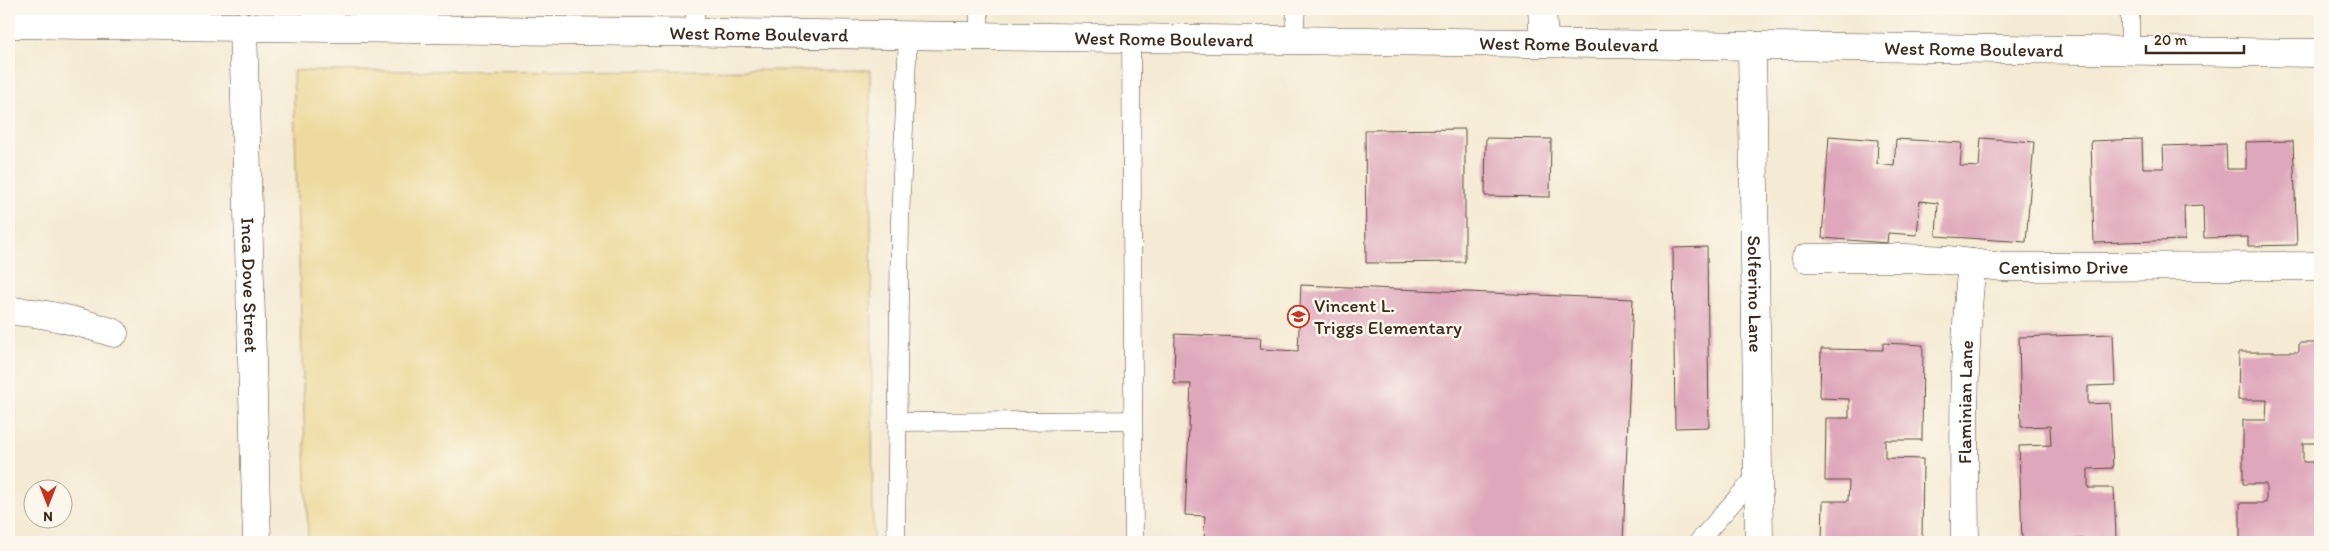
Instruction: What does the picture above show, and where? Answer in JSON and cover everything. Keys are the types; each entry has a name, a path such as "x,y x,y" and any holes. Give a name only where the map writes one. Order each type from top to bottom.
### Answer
{"street":[{"path":"1542,9 1544,43"},
{"name":"West Rome Boulevard","path":"9,24 136,17 196,17 243,26 695,20 908,34 979,22 1131,37 2320,53"},
{"name":"Inca Dove Street","path":"243,26 257,542"},
{"name":"Solferino Lane","path":"1752,45 1759,542"},
{"name":"Centisimo Drive","path":"1806,258 1905,258 2002,267 2320,266"},
{"name":"Flaminian Lane","path":"1965,542 1964,373 1966,312 1972,263"},
{"path":"9,311 76,321 114,333"}],"lane":[{"path":"1294,39 1296,9"},
{"path":"2130,9 2130,50"},
{"path":"896,542 900,220 908,34"},
{"path":"1131,37 1134,542"},
{"path":"897,422 1133,420"},
{"path":"1698,542 1758,474"}],"sand":[{"path":"870,70 873,542 308,542 293,71"}],"building":[{"path":"1465,129 1465,262 1366,263 1365,130"},
{"path":"1829,136 1878,140 1877,164 1894,166 1896,139 1962,143 1960,166 1979,167 1981,138 2034,142 2026,242 1936,236 1938,203 1920,201 1917,235 1888,233 1887,243 1822,238"},
{"path":"1486,138 1551,139 1550,197 1485,196"},
{"path":"2142,139 2143,168 2164,168 2163,146 2226,144 2227,169 2246,169 2246,142 2293,141 2297,245 2248,246 2248,237 2204,238 2203,205 2184,206 2185,240 2094,243 2091,141"},
{"path":"1707,247 1709,427 1675,428 1673,248"},
{"path":"1301,285 1633,299 1623,542 1204,542 1205,516 1185,515 1191,384 1174,384 1175,334 1261,338 1260,349 1298,351"},
{"path":"2113,334 2115,385 2088,386 2088,404 2110,403 2113,468 2088,469 2088,488 2114,488 2116,538 2022,541 2019,446 2051,445 2050,426 2021,427 2019,337"},
{"path":"1883,343 1923,345 1922,440 1885,440 1885,458 1923,459 1922,542 1822,542 1823,501 1848,501 1849,481 1825,481 1826,418 1849,418 1849,399 1820,398 1821,349 1883,350"},
{"path":"2299,343 2320,343 2320,443 2303,443 2303,462 2320,462 2320,542 2240,542 2240,503 2266,503 2266,484 2243,484 2243,420 2266,420 2267,400 2238,400 2239,352 2299,352"}],"place":[{"name":"Vincent L. Triggs Elementary","path":"1298,316"}]}
